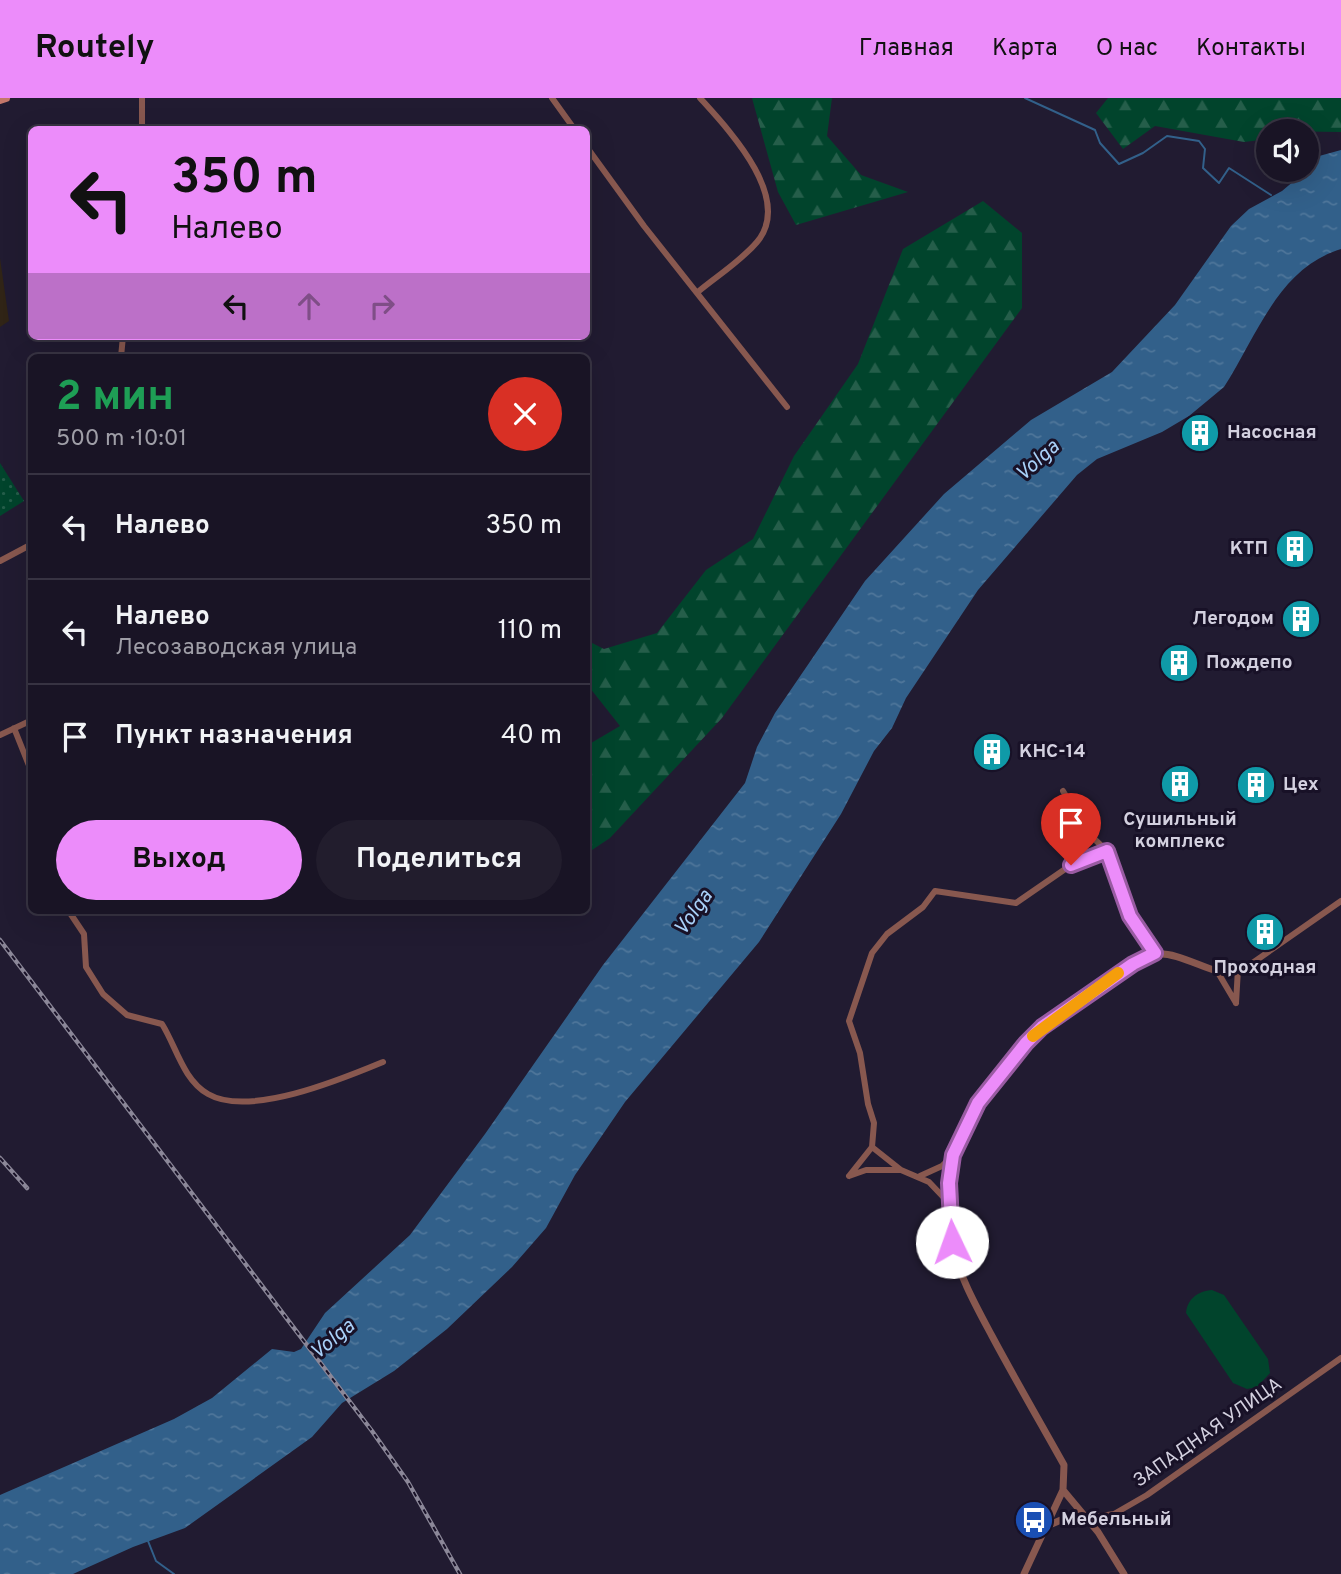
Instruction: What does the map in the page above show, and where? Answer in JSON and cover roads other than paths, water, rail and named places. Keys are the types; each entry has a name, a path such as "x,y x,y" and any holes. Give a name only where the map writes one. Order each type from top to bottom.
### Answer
{"main road":[{"path":"0,100 6,98"}],"street":[{"path":"142,98 142,126"},
{"path":"552,98 572,126"},
{"path":"699,292 758,241 766,221 766,193 739,140 700,98"},
{"path":"590,152 644,226 699,292 787,407"},
{"path":"0,561 28,546"},
{"path":"0,735 28,722"},
{"path":"14,728 28,763"},
{"path":"1063,790 1088,833 1107,851 1130,916 1155,953 1217,971 1238,969 1269,953 1341,901"},
{"path":"950,1204 920,1176 901,1170 866,1170 849,1176 872,1147 874,1123 868,1104 860,1053 849,1021 872,953 887,934 923,907 935,891 1016,903 1071,865 1107,851"},
{"path":"71,914 84,934 86,967 90,979 113,1005 127,1015 162,1024 190,1076 207,1094 229,1102 253,1102 333,1080 383,1062"},
{"path":"920,1176 942,1166 953,1155 978,1103 1026,1043 1071,1005 1133,964 1155,953"},
{"path":"1217,971 1236,1003 1238,969"},
{"path":"872,1147 901,1170"},
{"path":"953,1155 950,1204 952,1242 964,1280 1064,1465 1063,1490 1024,1574"},
{"name":"ЗАПАДНАЯ УЛИЦА","path":"1087,1518 1114,1514 1147,1495 1341,1358"},
{"path":"1063,1490 1087,1518 1124,1574"},
{"path":"1046,1526 1061,1520 1087,1518"}],"water":[{"name":"Volga","path":"1341,150 1341,249 1319,258 1301,271 1285,288 1271,306 1224,387 1189,416 1162,432 1097,459 1077,475 978,590 906,698 892,728 874,751 841,814 759,942 625,1102 575,1175 546,1228 512,1267 447,1329 394,1371 342,1403 312,1437 185,1528 133,1547 73,1574 0,1574 0,1495 174,1419 212,1398 272,1349 294,1352 301,1349 325,1313 410,1235 485,1134 603,965 745,783 757,747 775,713 865,581 944,494 1031,420 1112,372 1175,305 1231,226 1249,209 1293,182 1319,182 1319,156"}],"waterway":[{"path":"1025,98 1095,130 1100,143 1119,164 1143,153 1167,136 1199,141 1205,149 1203,168 1219,183 1229,168 1271,195"},
{"path":"148,1541 156,1561 174,1574"}],"railway":[{"path":"0,940 372,1431 408,1482 460,1574"},
{"path":"0,1158 27,1188"}],"place":[{"name":"Насосная","path":"1200,433"},
{"name":"КТП","path":"1295,549"},
{"name":"Легодом","path":"1301,619"},
{"name":"Пождепо","path":"1179,663"},
{"name":"КНС-14","path":"992,752"},
{"name":"Сушильный комплекс","path":"1180,784"},
{"name":"Цех","path":"1256,785"},
{"name":"Проходная","path":"1265,932"},
{"name":"Мебельный","path":"1034,1520"}]}
